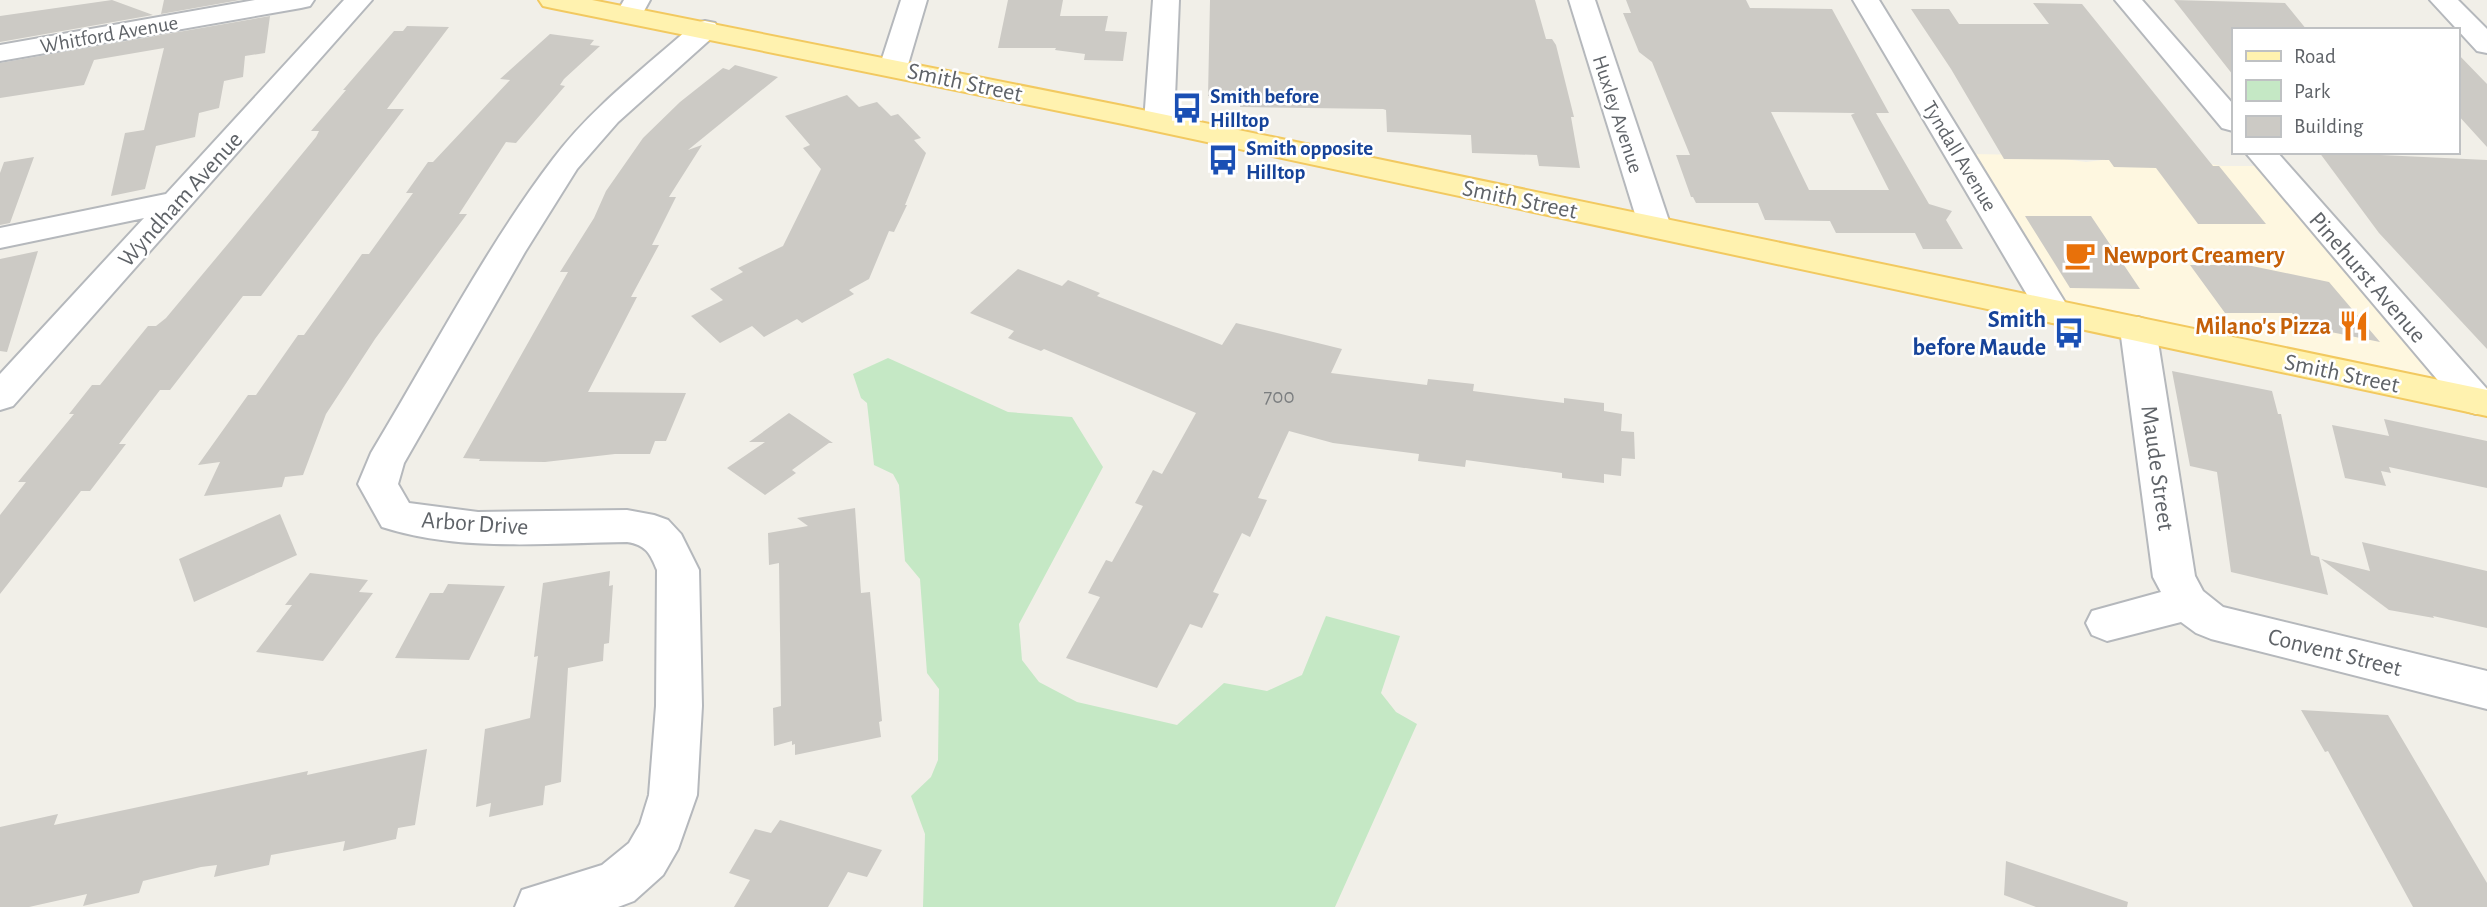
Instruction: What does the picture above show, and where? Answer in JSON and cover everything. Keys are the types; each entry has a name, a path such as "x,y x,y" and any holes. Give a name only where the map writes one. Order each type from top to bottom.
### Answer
{"main road":[{"name":"Smith Street","path":"552,0 633,7 705,29 2481,402"}],"street":[{"name":"Whitford Avenue","path":"0,53 301,0"},
{"name":"Wyndham Avenue","path":"0,397 359,0"},
{"path":"893,68 914,0"},
{"path":"1158,122 1166,0"},
{"name":"Huxley Avenue","path":"1582,0 1655,227"},
{"name":"Tyndall Avenue","path":"1866,0 2054,312"},
{"path":"2128,0 2232,121"},
{"path":"2443,0 2487,45"},
{"name":"Arbor Drive","path":"540,907 616,884 646,859 661,833 673,795 679,706 678,570 667,545 654,531 627,526 478,528 426,522 396,516 378,484 385,463 508,252 565,164 608,116 705,29"},
{"name":"Pinehurst Avenue","path":"2262,154 2481,402"},
{"path":"0,238 178,201"},
{"name":"Maude Street","path":"2138,329 2174,577 2188,603"},
{"path":"2107,623 2188,603"},
{"name":"Convent Street","path":"2188,603 2211,621 2487,690"}],"shaded area":[{"path":"2109,151 2125,151 2222,166 2273,166 2480,402 2074,319 1970,154 2037,155 2086,162 2102,160"}],"green space":[{"path":"888,358 1008,412 1072,417 1103,467 1019,624 1022,660 1039,682 1077,702 1177,725 1224,683 1267,691 1302,675 1326,616 1400,636 1381,693 1396,712 1417,724 1335,907 923,907 925,834 911,796 931,777 938,760 939,689 927,673 920,579 905,561 899,485 893,474 874,465 867,403 861,398 853,374"}],"building":[{"path":"112,0 153,15 0,42 0,16"},
{"path":"164,0 240,0 161,14"},
{"path":"1008,0 1063,0 1060,16 1108,16 1105,31 1127,32 1123,61 1084,60 1085,54 1055,50 1056,48 998,48"},
{"path":"1210,0 1535,0 1546,39 1552,39 1556,45 1574,117 1571,117 1580,168 1539,166 1537,155 1472,153 1471,135 1387,132 1386,110 1383,109 1240,107 1240,96 1208,96"},
{"path":"1626,0 1746,0 1750,8 1832,9 1889,113 1876,113 1929,204 1952,211 1946,220 1963,249 1923,249 1915,233 1836,233 1830,221 1765,220 1758,203 1696,203 1691,197 1676,155 1690,155 1652,62 1639,52 1623,13 1631,13","holes":["1771,112 1855,113 1851,115 1889,190 1809,190"]},
{"path":"2174,0 2285,3 2305,28 2232,28 2232,74"},
{"path":"2033,3 2082,4 2213,166 2219,166 2266,224 2198,224 2156,168 2114,167 2109,160 2004,159 1951,69 1911,9 1949,9 1959,24 2049,24"},
{"path":"270,16 265,53 245,56 243,77 224,81 219,108 199,113 195,137 156,146 145,189 111,196 125,133 144,130 164,48 94,60 84,85 0,98 0,63"},
{"path":"407,26 449,27 387,109 404,109 261,296 243,296 170,390 160,390 119,444 126,444 90,491 81,491 0,594 0,515 26,482 18,482 74,414 69,414 92,385 100,385 148,326 156,326 166,318 232,239 316,137 319,131 311,131 346,90 343,90 394,31 403,31"},
{"path":"550,34 594,40 590,45 600,46 564,79 560,85 565,86 516,143 506,142 459,214 467,214 375,339 326,414 303,475 285,477 282,487 204,496 220,462 198,465 248,395 256,395 298,335 304,335 362,254 369,254 413,193 406,193 428,162 433,162 510,80 500,79"},
{"path":"2459,55 2487,84 2487,147 2459,116"},
{"path":"735,65 778,77 688,150 702,145 669,197 676,197 652,245 659,245 631,297 637,297 588,392 686,393 666,441 655,441 650,454 615,454 545,462 479,461 480,459 463,458 568,272 560,272 594,218 606,191 643,138 680,102 723,68 729,70"},
{"path":"847,95 859,107 877,102 891,116 898,114 921,138 914,140 926,153 894,232 889,231 869,279 849,290 854,294 802,323 797,319 764,337 752,326 720,343 691,316 723,300 710,289 743,272 738,268 783,246 821,169 803,148 810,145 785,116"},
{"path":"2320,154 2380,154 2487,160 2487,349 2379,233"},
{"path":"34,157 10,223 0,225 0,173 4,162"},
{"path":"2025,216 2091,216 2140,289 2070,288"},
{"path":"38,251 7,352 0,351 0,259"},
{"path":"2190,265 2247,265 2329,282 2380,342 2301,326 2292,313 2225,313"},
{"path":"1018,269 1062,286 1068,280 1100,293 1097,296 1222,345 1236,323 1342,349 1331,373 1427,385 1428,379 1474,384 1473,391 1564,403 1564,398 1604,403 1604,411 1622,414 1621,431 1634,432 1635,459 1622,458 1621,476 1604,474 1604,483 1562,478 1562,473 1466,460 1465,467 1418,461 1419,454 1333,443 1289,431 1258,498 1267,500 1250,537 1242,533 1213,592 1219,594 1202,628 1190,624 1157,688 1066,658 1100,597 1088,593 1106,560 1112,562 1143,506 1135,503 1153,470 1162,474 1196,413 1044,349 1041,351 1008,338 1014,331 970,313"},
{"path":"2172,371 2272,391 2278,414 2281,414 2311,555 2319,557 2328,595 2231,572 2217,472 2190,466"},
{"path":"789,413 833,443 829,443 792,470 796,473 765,495 727,468 765,442 749,442"},
{"path":"2384,419 2487,441 2487,488 2389,467 2391,473 2381,471 2386,486 2345,478 2332,425 2389,436"},
{"path":"855,508 861,593 870,592 882,721 879,722 881,737 795,755 795,744 792,745 792,741 774,746 773,708 781,706 779,563 769,565 768,533 808,526 797,518"},
{"path":"280,514 297,555 194,602 179,559"},
{"path":"2362,542 2487,571 2487,628 2389,610 2321,559 2370,571"},
{"path":"610,571 609,586 613,585 609,643 604,644 603,661 568,668 561,782 545,786 543,805 489,817 491,803 476,807 485,729 530,718 543,583"},
{"path":"310,573 368,580 359,592 373,593 323,661 256,652 292,605 285,605"},
{"path":"448,584 505,586 469,660 395,658 430,593 443,593"},
{"path":"2301,710 2388,715 2487,883 2487,907 2413,907 2328,751 2325,752"},
{"path":"427,749 415,825 398,828 396,839 343,851 345,841 271,855 269,865 214,877 217,865 201,867 143,881 139,893 83,906 87,894 29,907 0,907 0,827 58,814 54,825 308,771 307,775"},
{"path":"780,820 882,850 867,877 848,872 828,907 734,907 750,880 729,873 755,829 771,833"},
{"path":"2006,861 2128,902 2127,907 2036,907 2004,895"}],"place":[{"name":"Smith before Hilltop","path":"1187,108"},
{"name":"Smith opposite Hilltop","path":"1223,160"},
{"name":"Newport Creamery","path":"2080,255"},
{"name":"Milano's Pizza","path":"2354,326"},
{"name":"Smith before Maude","path":"2069,333"}]}
